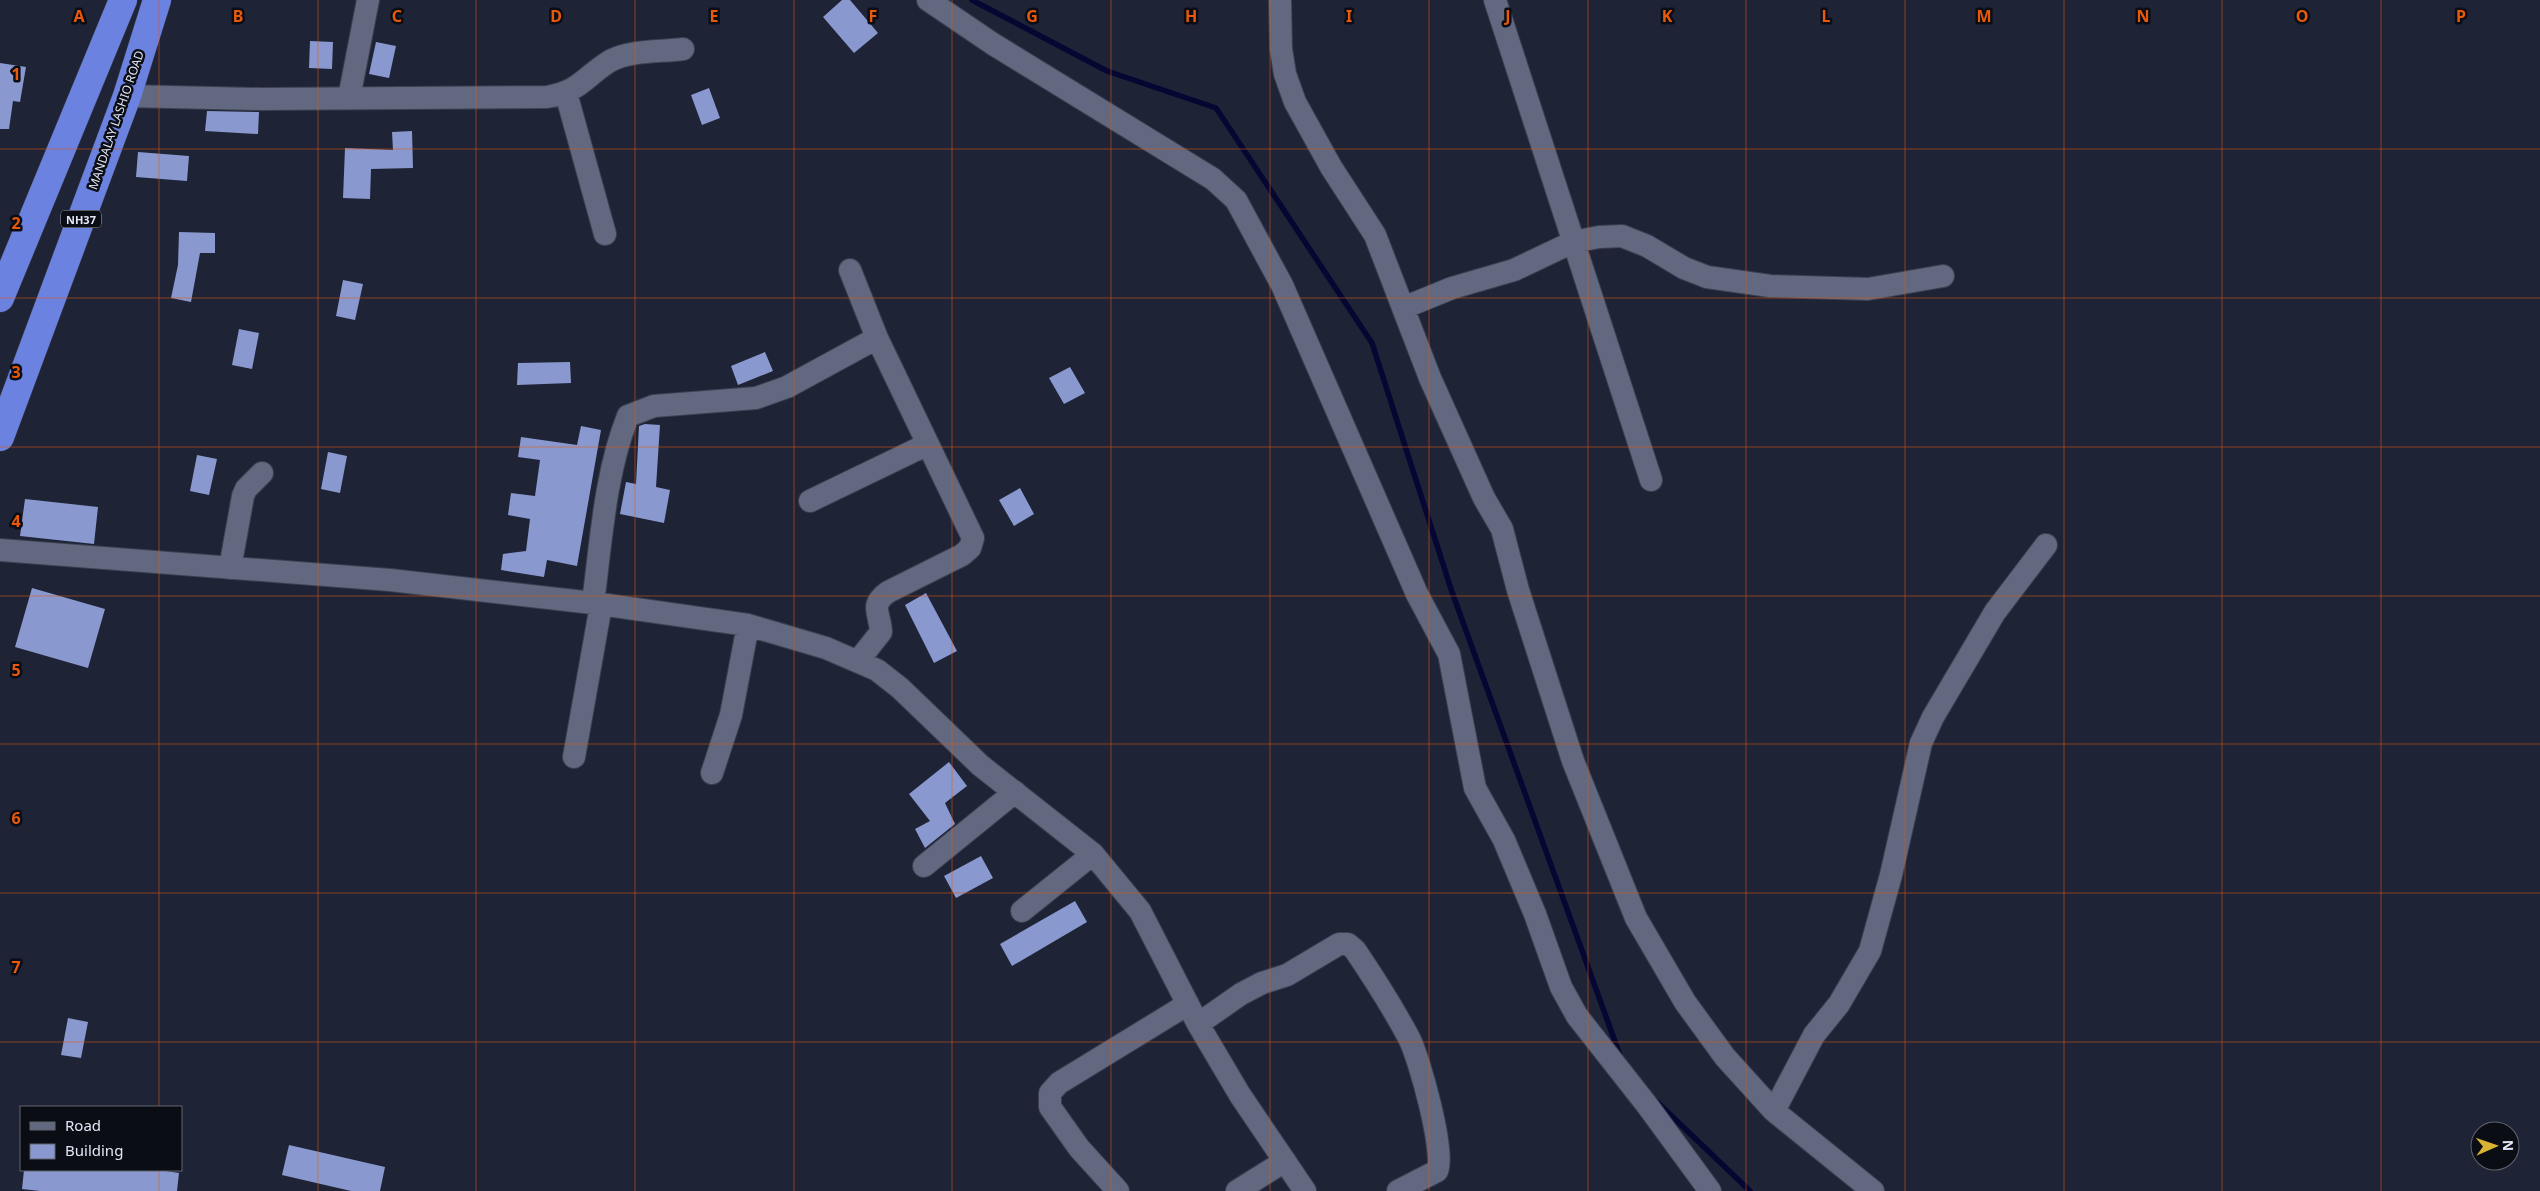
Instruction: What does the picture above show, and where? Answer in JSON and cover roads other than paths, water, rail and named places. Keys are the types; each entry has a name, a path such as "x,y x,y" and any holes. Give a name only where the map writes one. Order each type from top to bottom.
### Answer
{"highway":[{"path":"0,298 123,0"},
{"name":"MANDALAY LASHIO ROAD","path":"0,437 127,96 157,0"}],"street":[{"path":"349,98 368,0"},
{"path":"928,0 993,44 1213,180 1236,200 1282,285 1413,586 1449,654 1475,788 1504,840 1535,914 1561,987 1577,1016 1647,1105 1710,1191"},
{"path":"1280,0 1281,49 1285,74 1295,102 1331,167 1375,235 1430,378 1484,498 1502,530 1518,590 1573,761 1636,918 1690,1010 1725,1057 1774,1110 1873,1191"},
{"path":"1495,0 1651,480"},
{"path":"127,96 547,97 566,94 611,60 628,55 683,49"},
{"path":"566,94 605,234"},
{"path":"1403,308 1452,288 1514,270 1573,242 1599,236 1622,236 1646,246 1684,268 1707,277 1770,286 1868,289 1943,276"},
{"path":"850,270 877,338 973,538 970,548 962,555 888,592 878,600 876,605 880,632 858,662"},
{"path":"574,757 597,604 602,528 619,438 628,416 654,406 756,398 787,387 877,338"},
{"path":"810,501 928,444"},
{"path":"230,568 243,496 246,489 262,473"},
{"path":"1774,1110 1814,1035 1839,1004 1870,951 1891,875 1921,743 1933,717 1995,612 2046,545"},
{"path":"0,550 390,580 597,604 748,626 826,648 877,670 900,688 980,765 1094,854 1140,911 1198,1024 1240,1095 1305,1191"},
{"path":"712,773 731,715 748,626"},
{"path":"924,866 1015,792"},
{"path":"1022,911 1094,854"},
{"path":"1198,1024 1241,994 1262,983 1287,975 1339,944 1348,944 1355,950 1410,1039 1440,1146 1440,1165 1437,1170 1398,1191"},
{"path":"1118,1191 1079,1148 1050,1108 1050,1093 1060,1083 1188,1004"},
{"path":"1237,1191 1284,1161"}],"waterway":[{"path":"972,0 1107,71 1216,108 1372,343 1452,592 1621,1058"},
{"path":"1656,1101 1750,1191"}]}
